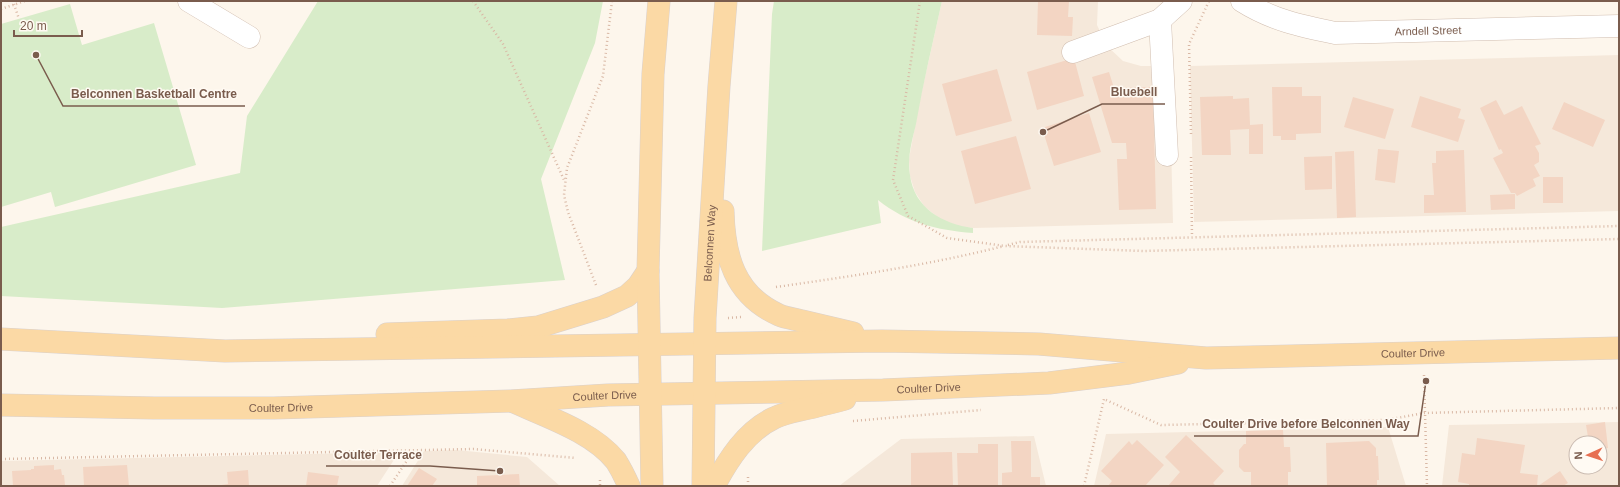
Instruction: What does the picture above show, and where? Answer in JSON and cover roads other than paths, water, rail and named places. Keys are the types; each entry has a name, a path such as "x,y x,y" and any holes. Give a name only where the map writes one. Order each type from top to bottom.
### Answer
{"main road":[{"path":"652,486 648,271 653,74 659,1"},
{"name":"Belconnen Way","path":"703,486 704,343 719,86 726,1"},
{"path":"719,86 723,231 726,251 738,280 761,305 779,315 882,341"},
{"path":"225,351 306,336 538,328 603,307 627,296 638,286 648,271"},
{"name":"Coulter Drive","path":"1,339 225,351 882,341 1039,344 1206,358 1619,348"},
{"name":"Coulter Drive","path":"1,405 154,408 274,408 650,394 883,390 1049,383 1129,372 1206,358"},
{"path":"714,486 724,467 738,449 754,431 764,423 775,417 883,390"},
{"path":"511,400 578,431 604,448 619,466 629,486"}],"street":[{"path":"189,1 249,37"},
{"path":"1073,52 1160,20 1181,1"},
{"name":"Arndell Street","path":"1242,1 1253,8 1292,24 1335,33 1619,26"},
{"path":"1160,20 1167,155"}],"place":[{"name":"Belconnen Basketball Centre","path":"36,55"},
{"name":"Bluebell","path":"1043,132"},
{"name":"Coulter Drive before Belconnen Way","path":"1426,381"},
{"name":"Coulter Terrace","path":"500,471"}]}
